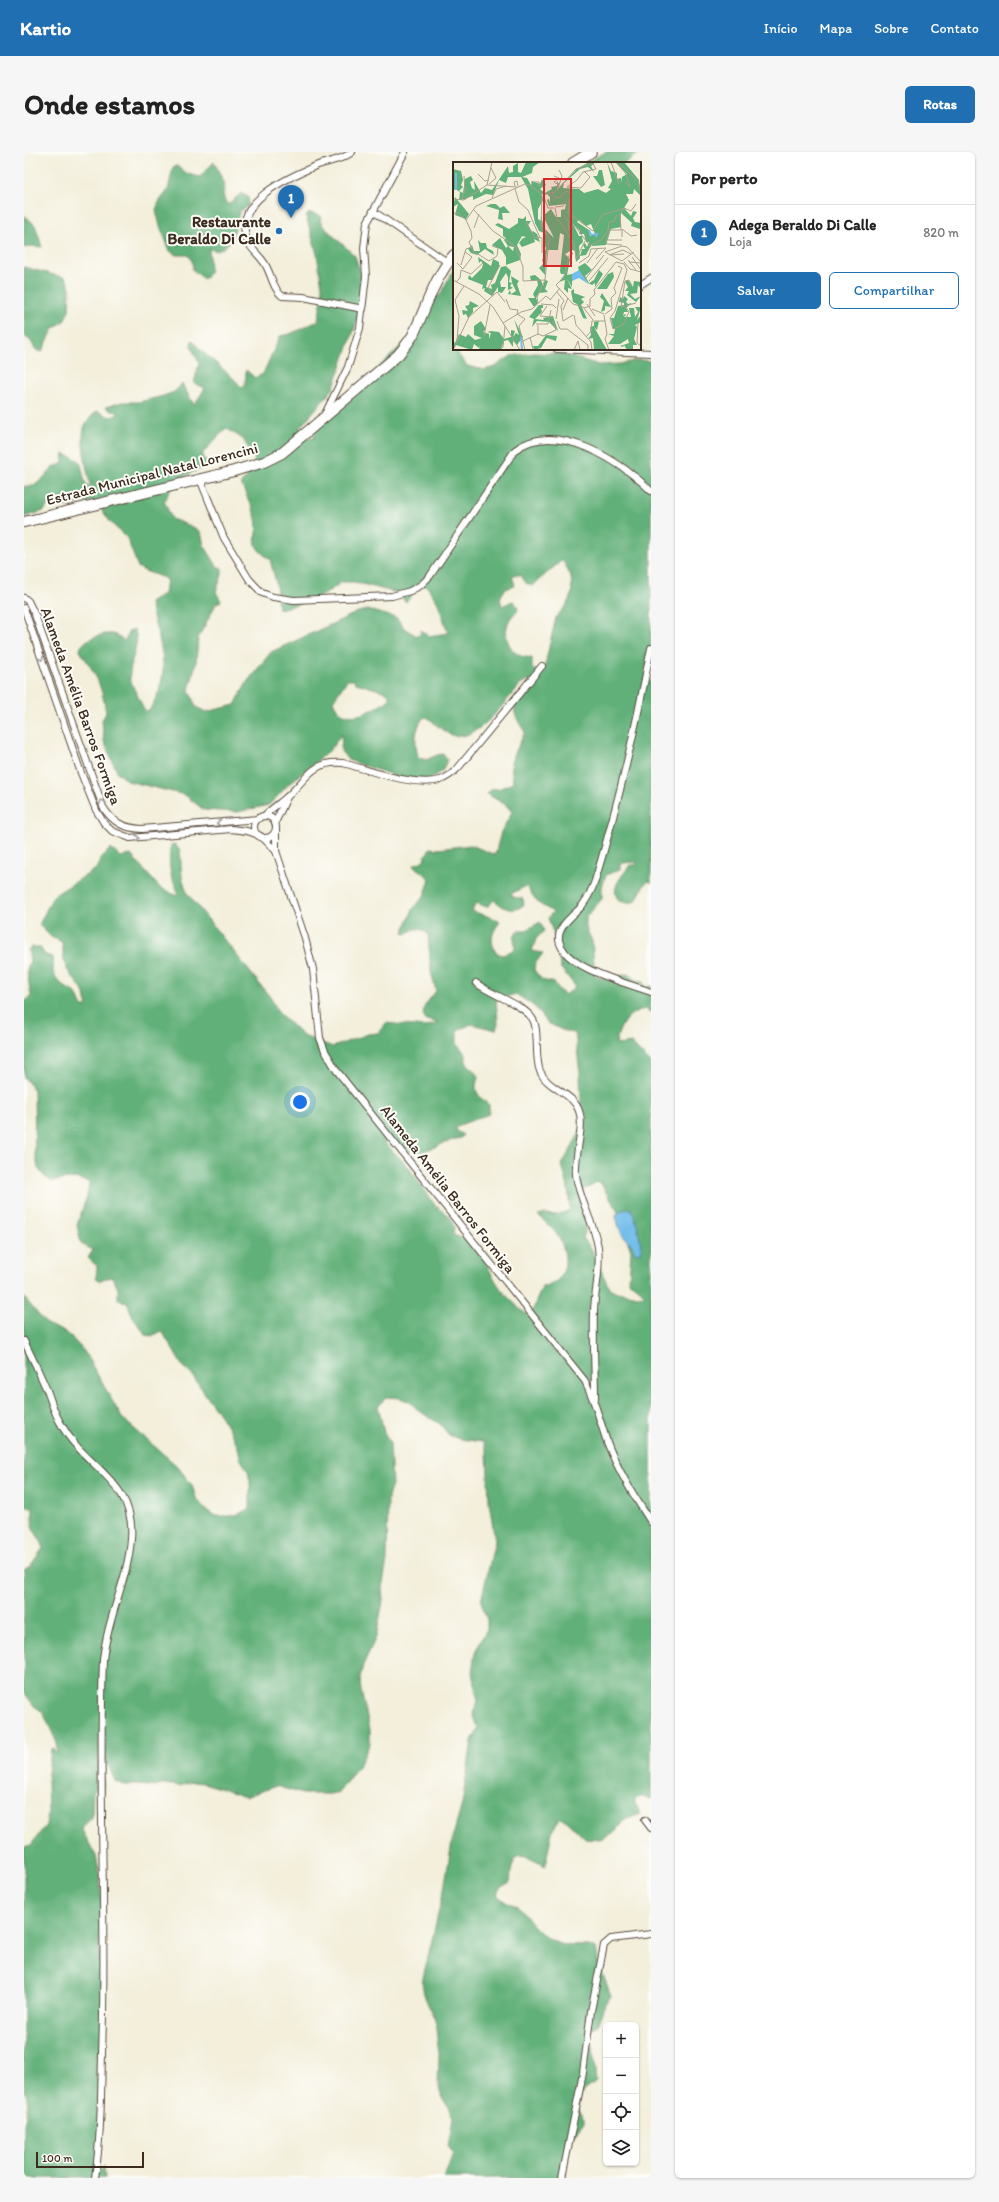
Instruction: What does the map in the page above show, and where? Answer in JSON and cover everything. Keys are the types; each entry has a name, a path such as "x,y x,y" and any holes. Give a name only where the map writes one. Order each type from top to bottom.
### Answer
{"main road":[{"path":"575,162 591,152"},
{"name":"Estrada Municipal Natal Lorencini","path":"24,522 234,472 264,462 282,453 320,423 398,355 412,336 431,292 451,258"}],"street":[{"path":"352,152 282,181 266,191 253,205 248,218 246,232 248,243 266,265 277,290 282,296 303,297 363,309"},
{"path":"320,423 348,367 360,328 366,276 364,235 367,223 405,152"},
{"path":"373,211 451,258"},
{"path":"641,284 651,278"},
{"path":"580,350 651,353"},
{"path":"200,479 224,538 249,579 262,593 273,597 294,600 392,596 410,591 421,585 430,576 453,544 515,450 525,443 550,438 567,441 599,454 634,476 651,491"},
{"name":"Alameda Amélia Barros Formiga","path":"24,598 28,601 35,615 103,808 109,816 123,826 142,829 258,820"},
{"name":"Alameda Amélia Barros Formiga","path":"24,608 81,773 96,810 104,823 122,836 136,838 242,829 260,836"},
{"path":"651,648 625,772 594,884 582,905 562,927 559,935 564,950 576,961 599,974 651,992"},
{"path":"276,851 260,836 255,826 258,820 287,797 314,769 331,762 344,763 419,781 440,780 458,768 542,666"},
{"path":"275,823 287,797"},
{"path":"264,816 271,818 275,823 276,851"},
{"path":"260,836 272,836 276,830"},
{"name":"Alameda Amélia Barros Formiga","path":"276,851 313,969 320,1038 325,1051 337,1071 575,1368 595,1400 607,1441 618,1468 651,1522"},
{"path":"476,983 486,991 524,1010 531,1016 534,1021 536,1056 543,1078 571,1099 580,1113 576,1175 598,1248 599,1280 594,1308 593,1331 596,1361 595,1400"},
{"path":"24,1341 38,1370 60,1424 71,1441 115,1484 125,1499 130,1515 131,1537 129,1559 105,1639 103,1660 101,1801 104,2010 101,2124 95,2178"},
{"path":"645,1820 651,1828"},
{"path":"562,2178 583,2073 591,2011 604,1945 611,1939 651,1934"}],"green space":[{"path":"606,152 641,152 626,162 587,162"},
{"path":"214,162 225,184 223,195 226,203 229,204 241,193 248,197 249,205 239,212 233,234 227,245 218,250 209,249 210,272 204,279 193,270 192,261 188,255 176,255 170,251 160,226 156,210 159,202 168,190 173,167 177,166 185,173 200,177"},
{"path":"310,213 321,216 320,221 323,226 355,256 362,277 363,287 355,327 333,389 301,426 299,434 302,439 314,438 316,429 412,335 419,334 424,309 440,295 453,270 453,307 451,326 453,331 453,350 455,350 467,366 484,370 495,367 511,356 534,353 563,354 599,365 620,364 638,360 651,361 651,645 645,671 647,679 651,682 651,883 649,881 645,883 636,901 628,903 619,901 615,891 618,882 630,865 636,865 637,862 620,863 620,869 606,875 602,887 602,899 586,917 586,928 592,941 595,974 598,977 606,978 628,974 635,980 643,981 645,988 651,986 651,1013 646,1009 640,1010 629,1016 619,1031 616,1043 620,1045 631,1043 651,1063 651,1799 641,1797 635,1799 635,1803 641,1814 624,1820 613,1834 600,1840 585,1839 567,1821 559,1818 552,1832 545,1866 529,1858 523,1856 519,1857 513,1864 510,1882 498,1891 498,1896 507,1903 519,1906 538,1930 550,1939 565,1945 588,1946 596,1948 598,1961 611,1996 604,2006 597,2027 589,2030 593,2047 596,2082 580,2094 577,2109 584,2119 584,2123 570,2139 558,2178 444,2178 453,2153 448,2146 453,2117 438,2088 439,2054 435,2020 424,1995 422,1982 444,1889 453,1836 462,1804 472,1741 478,1728 473,1713 478,1702 472,1672 475,1652 487,1629 487,1620 481,1601 495,1541 489,1502 487,1452 483,1442 459,1439 449,1435 440,1424 419,1411 410,1402 400,1398 387,1397 378,1406 384,1432 390,1443 392,1486 388,1496 387,1561 382,1588 383,1601 376,1637 363,1665 360,1678 361,1691 370,1730 370,1743 361,1762 339,1792 330,1794 303,1794 276,1786 245,1797 204,1783 192,1782 180,1786 165,1784 155,1787 123,1785 115,1781 106,1761 105,1732 101,1732 98,1765 104,1782 102,1795 98,1788 93,1792 92,1818 83,1826 82,1830 96,1856 100,1876 102,1908 99,1946 103,1969 99,2169 100,2173 104,2165 105,2178 24,2178 24,2125 28,2104 26,2094 24,2092 24,1847 31,1845 46,1825 48,1813 47,1781 51,1750 53,1748 57,1753 58,1751 57,1743 43,1712 34,1706 24,1692 24,1570 31,1565 43,1548 42,1543 32,1527 33,1508 29,1506 24,1507 24,1297 46,1324 67,1333 84,1351 122,1418 177,1466 192,1485 196,1498 205,1509 215,1516 228,1516 239,1514 250,1508 250,1482 248,1471 240,1458 238,1447 227,1426 193,1376 183,1367 162,1331 152,1336 146,1335 133,1318 127,1302 118,1300 118,1289 113,1278 110,1277 101,1281 96,1278 97,1266 88,1258 93,1250 81,1244 77,1225 87,1196 89,1182 75,1178 51,1181 44,1176 38,1168 35,1153 34,1090 24,1077 24,1002 31,997 27,970 30,961 28,950 31,947 40,947 45,955 53,957 53,970 56,978 65,987 76,993 82,1007 86,1007 83,991 66,967 62,942 51,937 39,925 53,896 96,869 101,858 111,848 120,857 131,855 159,887 177,896 176,886 171,875 170,864 171,845 175,844 180,851 182,877 187,893 270,997 279,1013 303,1036 333,1047 368,1034 378,1033 386,1023 424,1027 439,1023 426,1020 423,1014 425,1005 436,991 431,972 428,935 420,929 412,930 406,934 403,933 413,909 424,896 430,880 413,865 423,861 430,848 438,849 471,845 495,855 501,832 512,812 506,805 487,794 492,789 498,789 513,783 511,762 525,732 516,717 515,706 520,695 533,682 528,680 521,684 491,718 473,732 464,736 452,735 444,731 427,717 423,718 418,727 416,736 418,757 426,760 443,754 447,760 443,770 430,780 410,781 348,760 341,751 342,734 329,751 290,783 269,805 238,812 204,810 185,795 128,781 117,772 104,741 102,720 106,713 98,680 80,651 81,647 92,638 107,634 115,635 125,641 129,631 134,629 136,634 136,646 131,666 130,679 144,710 149,711 157,696 163,670 163,657 150,603 165,593 167,579 138,567 127,538 111,523 100,507 93,502 84,502 67,506 48,505 44,511 24,517 24,486 36,485 50,472 53,467 62,464 64,454 80,461 85,482 91,490 85,459 83,435 86,423 97,411 112,417 118,414 118,412 111,411 106,407 122,402 139,402 163,396 174,392 182,384 195,404 205,388 194,383 199,363 191,346 192,340 242,388 245,385 246,370 255,378 263,374 280,336 290,334 318,321 323,293 317,254 306,216","holes":["226,428 243,439 255,460 246,478 241,483 257,522 255,538 256,543 262,553 270,559 276,583 278,609 312,600 328,592 341,582 354,582 397,593 406,602 416,590 426,585 438,603 448,633 428,636 421,630 420,635 417,636 404,628 397,618 368,610 358,612 271,652 247,682 235,705 206,712 196,707 189,690 196,663 198,638 216,604 221,601 216,592 222,575 222,568 217,566 204,545 201,532 172,519 164,501 174,485 184,476 213,464 203,459 203,453","561,561 563,561 571,576 572,593 566,606 556,617 542,672 532,669 532,658 519,655 510,646 506,634 507,627 512,616 517,612 518,607 513,601 502,606 500,598 505,589 515,586 512,575 520,575 527,584 532,586","347,680 353,680 356,683 383,691 389,695 389,700 375,708 359,715 351,716 344,714 338,709 333,701","526,886 538,903 553,912 548,918 559,949 560,967 575,986 573,990 564,995 554,983 542,980 534,970 535,964 543,953 532,951 536,939 544,931 540,922 525,931 517,931 514,937 515,949 503,955 496,953 492,941 493,934 499,920 472,911 476,903 487,907 494,900 508,909 520,908 524,905 523,899 513,897 511,894","516,994 535,1007 548,1023 566,1032 575,1033 580,1074 581,1106 588,1117 562,1165 568,1187 570,1210 558,1215 538,1215 559,1238 565,1262 564,1269 557,1281 542,1287 530,1317 501,1289 477,1250 471,1244 453,1235 454,1227 450,1217 435,1205 407,1165 386,1144 380,1129 393,1141 409,1151 420,1152 461,1138 463,1135 456,1130 457,1126 489,1114 489,1105 479,1096 476,1089 479,1076 466,1062 466,1054 457,1044 457,1031 471,1024 496,1030 498,1023 496,1000","596,1182 600,1182 619,1214 631,1251 629,1282 638,1287 644,1295 643,1297 617,1292 609,1288 591,1248 583,1238 587,1220 582,1190 592,1186"]},
{"path":"24,215 35,225 42,247 32,246 24,248"},
{"path":"24,267 66,278 70,288 69,310 64,321 54,328 42,352 36,350 30,340 24,336"}],"water":[{"path":"631,1208 637,1224 642,1252 635,1253 632,1246 621,1232 616,1216 620,1211"}],"place":[{"name":"Adega Beraldo Di Calle","path":"291,218"},
{"name":"Restaurante Beraldo Di Calle","path":"279,231"}]}
